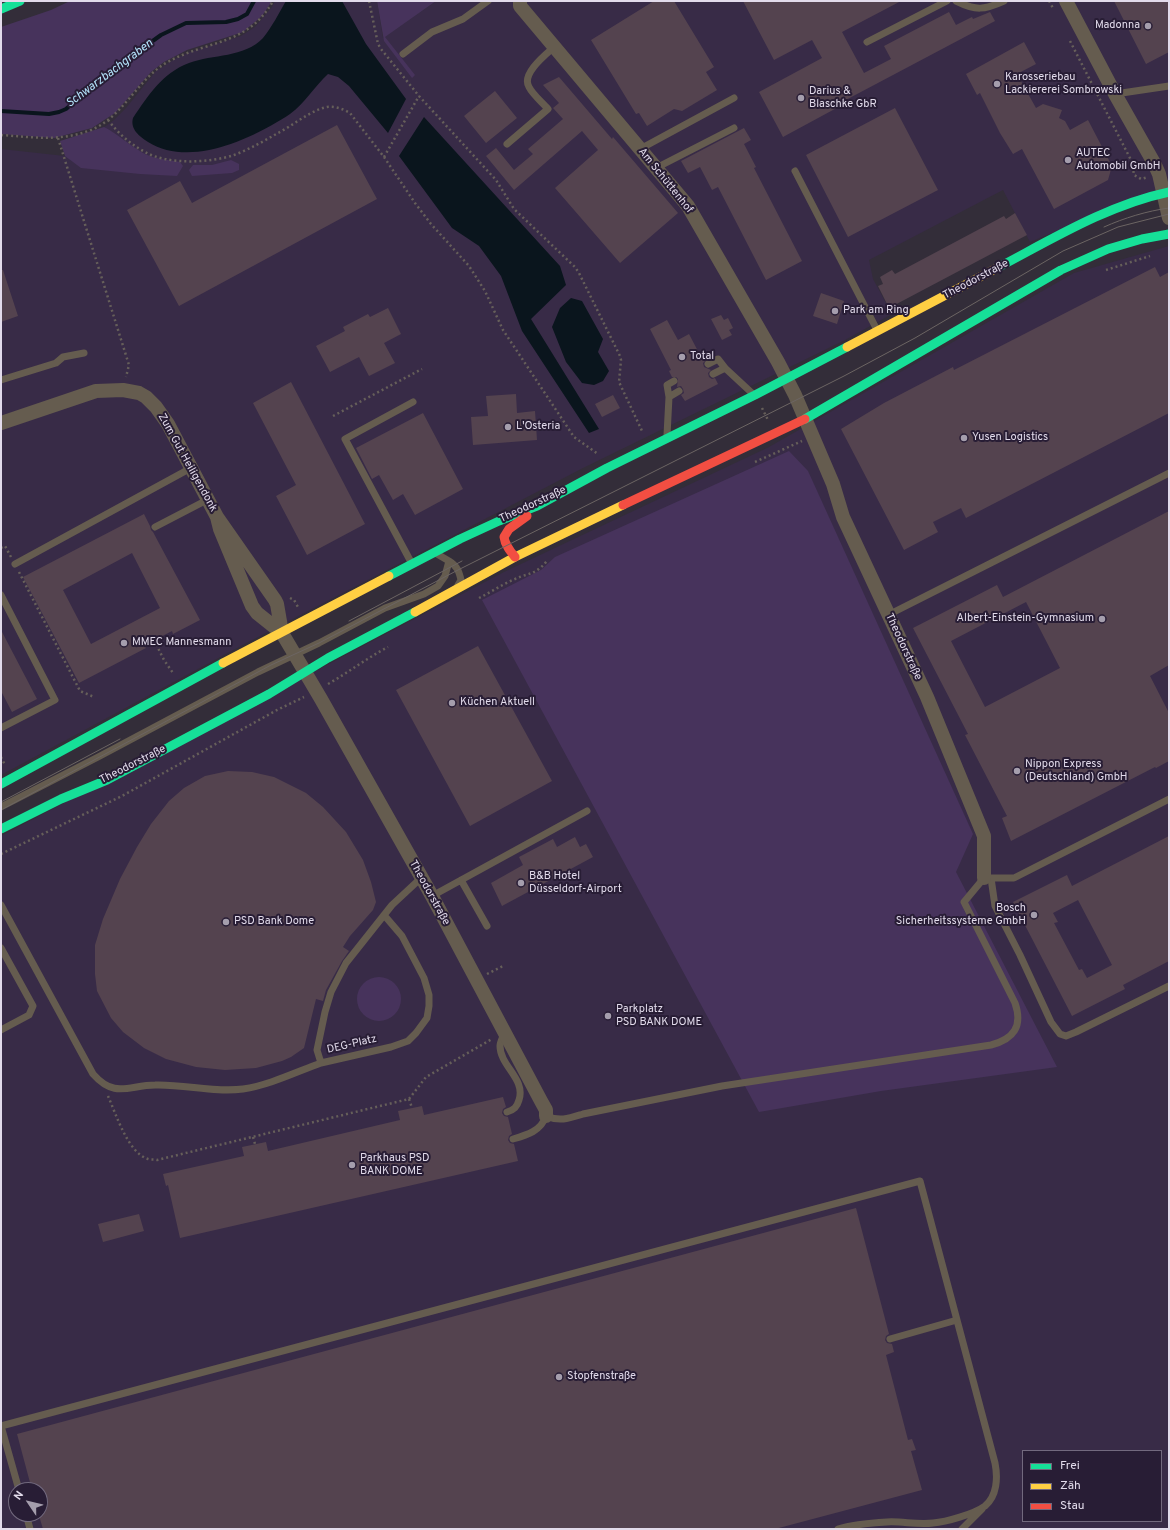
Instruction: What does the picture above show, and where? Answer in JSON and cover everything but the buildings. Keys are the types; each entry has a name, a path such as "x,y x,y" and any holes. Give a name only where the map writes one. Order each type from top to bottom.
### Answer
{"main road":[{"path":"1,9 20,1"},
{"name":"Theodorstraße","path":"1,784 247,650 282,634 433,553 499,521 537,506 607,468 878,332 1100,215 1148,197 1166,193"},
{"name":"Theodorstraße","path":"1,829 61,799 107,780 270,694 328,658 453,592 515,557 805,419 1061,270 1108,249 1142,239 1169,234"},
{"path":"515,557 505,546 504,536 509,528 522,520 537,506"}],"street":[{"name":"Am Schüttenhof","path":"520,1 520,6 688,206 756,322 787,379"},
{"path":"1066,1 1115,94 1154,163 1166,193 1169,218"},
{"name":"Theodorstraße","path":"787,379 833,484 844,516 888,615 927,697 984,836 988,878"},
{"name":"Zum Gut Heiligendonk","path":"1,423 96,391 123,390 139,393 146,397 156,407 168,424 217,517 275,600 282,634"},
{"name":"Zum Gut Heiligendonk","path":"217,517 220,530 252,606 257,614 282,634"},
{"name":"Theodorstraße","path":"282,634 432,896 546,1110 546,1116"}],"lane":[{"path":"403,54 432,32 463,19 488,1"},
{"path":"867,42 947,1"},
{"path":"956,1 975,9 991,7 1004,1"},
{"path":"507,144 548,108 528,86 527,79 529,72 554,47"},
{"path":"1115,94 1169,86"},
{"path":"640,150 734,98"},
{"path":"656,168 734,128"},
{"path":"796,171 878,332"},
{"path":"1,380 56,363 64,356 84,353"},
{"path":"708,364 718,359 725,368 755,395"},
{"path":"713,374 725,368"},
{"path":"667,439 669,397 667,385 674,381"},
{"path":"669,397 679,391"},
{"path":"412,564 345,439 413,402"},
{"path":"15,564 191,468"},
{"path":"888,615 1169,473"},
{"path":"155,527 208,500"},
{"path":"433,553 455,565 461,580 453,592"},
{"path":"1,807 385,608 424,594 438,586 445,576 449,561"},
{"path":"1,595 55,700 1,728"},
{"path":"513,1139 535,1131 542,1126 546,1116 557,1120 564,1120 583,1114 722,1086 1001,1042 1008,1038 1015,1030 1018,1012 1015,1003 964,902 988,878 1014,878 1169,799"},
{"path":"432,896 587,811"},
{"name":"DEG-Platz","path":"384,915 402,936 424,978 429,995 430,1006 427,1018 408,1041 391,1047 322,1064 317,1050 331,992 346,963 384,915 392,905 421,878"},
{"path":"988,878 995,906 1020,955 1051,1022 1060,1034 1066,1036 1076,1032 1169,986"},
{"path":"462,880 487,926"},
{"path":"1,905 93,1074 98,1080 115,1089 129,1089 154,1084 215,1090 244,1088 274,1081 322,1064"},
{"path":"1,948 33,1006 29,1015 1,1030"},
{"path":"504,1032 500,1046 503,1056 520,1089 518,1104 515,1108 507,1112"},
{"path":"17,1482 1,1426 920,1181 998,1475 996,1486 985,1506 962,1529"},
{"path":"890,1339 957,1320"},
{"path":"838,1529 852,1525 888,1522 932,1523 958,1518 985,1506"}],"path":[{"path":"1,135 58,138 92,130 108,120 155,70 188,52 243,33 261,19 273,1"},
{"path":"370,1 378,44 419,96 496,180 514,209 575,267 579,273 620,356 619,382 641,429"},
{"path":"384,157 419,96"},
{"path":"108,120 117,132 146,153 160,158 195,162 217,160 235,154 287,129 314,111 328,107 335,107 350,113 384,157 415,204 469,266 485,291 503,330 574,437 599,455 607,468"},
{"path":"58,138 128,365 123,390"},
{"path":"1099,272 1156,254"},
{"path":"333,416 422,369"},
{"path":"755,395 774,433"},
{"path":"751,464 812,435"},
{"path":"1,548 5,546 15,564 80,691 94,697"},
{"path":"474,601 516,578 532,574 549,558"},
{"path":"154,640 164,660 182,686"},
{"path":"1,854 122,796 277,710 316,692 356,668 369,657 390,646"},
{"path":"106,1084 105,1090 128,1142 147,1159 157,1160 409,1099 426,1077 504,1032"},
{"path":"409,1099 412,1108"},
{"path":"253,1137 255,1144"}],"shaded area":[{"path":"70,1 272,1 262,16 243,32 187,50 164,62 151,72 115,113 92,128 54,138 1,134 1,27 51,10"},
{"path":"275,1 377,1 383,38 436,1 1169,1 1169,185 1030,242 1003,190 869,260 873,279 892,314 845,340 583,468 235,649 1,775 1,149 65,156 114,120 126,108 156,71 175,59 190,52 241,36 255,27 272,7"},
{"path":"286,1 342,1 366,44 406,99 388,133 349,86 338,77 328,74 300,105 288,115 272,125 243,139 211,150 178,152 163,149 148,142 136,132 132,122 133,118 156,86 163,79 179,67 189,63 228,55 247,49 255,44 266,34"},
{"path":"377,1 436,1 385,37 415,75 412,78 384,41"},
{"path":"424,117 560,266 566,285 531,319 599,429 589,433 522,331 501,276 479,246 452,228 399,156"},
{"path":"104,127 147,155 180,162 183,166 177,176 140,174 81,168 65,156 60,141"},
{"path":"231,160 239,164 239,170 232,173 192,176 189,170 193,165 212,165"},
{"path":"1169,246 1169,1529 1,1529 1,836 504,572 769,447 1074,273"},
{"path":"571,298 582,301 603,339 598,352 609,371 603,381 594,385 582,383 566,362 552,327 560,308"},
{"path":"789,451 808,471 973,834 956,872 1057,1067 881,1091 759,1112 482,600 541,570 555,557"},
{"path":"383,977 388,978 395,983 400,990 400,1008 395,1015 388,1020 375,1021 370,1020 363,1015 358,1008 357,995 358,990 363,983 370,978"}],"waterway":[{"name":"Schwarzbachgraben","path":"1,111 49,114 66,109 101,78 161,35 186,23 226,22 238,19 247,14 254,1"}],"tram line":[{"path":"1104,227 1136,215 1169,208"},
{"path":"1,810 271,665 319,643 458,570 844,376 915,338 1063,251 1118,227 1169,214"},
{"path":"349,621 462,561"},
{"path":"1,802 120,739"}],"traffic: fast":[{"path":"1,9 20,1"},
{"path":"999,267 1061,234 1103,214 1124,205 1169,192"},
{"path":"805,419 1061,270 1108,249 1142,239 1169,234"},
{"path":"389,576 460,539 537,506 607,468 755,395 847,347"},
{"path":"1,829 61,799 107,780 269,694 328,658 415,612"},
{"path":"1,784 223,663"}],"traffic: slow":[{"path":"847,347 999,267"},
{"path":"415,612 515,557 623,505"},
{"path":"223,663 389,576"}],"traffic: jam":[{"path":"623,505 805,419"},
{"path":"515,557 507,545 504,537 509,529 527,516"}],"place":[{"name":"Madonna","path":"1148,26"},
{"name":"Karosseriebau Lackiererei Sombrowski","path":"997,84"},
{"name":"Darius & Blaschke GbR","path":"801,98"},
{"name":"AUTEC Automobil GmbH","path":"1068,160"},
{"name":"Park am Ring","path":"835,311"},
{"name":"Total","path":"682,357"},
{"name":"L'Osteria","path":"508,427"},
{"name":"Yusen Logistics","path":"964,438"},
{"name":"Albert-Einstein-Gymnasium","path":"1102,619"},
{"name":"MMEC Mannesmann","path":"124,643"},
{"name":"Küchen Aktuell","path":"452,703"},
{"name":"Nippon Express (Deutschland) GmbH","path":"1017,771"},
{"name":"B&B Hotel Düsseldorf-Airport","path":"521,883"},
{"name":"Bosch Sicherheitssysteme GmbH","path":"1034,915"},
{"name":"PSD Bank Dome","path":"226,922"},
{"name":"Parkplatz PSD BANK DOME","path":"608,1016"},
{"name":"Parkhaus PSD BANK DOME","path":"352,1165"},
{"name":"Stopfenstraße","path":"559,1377"}]}
